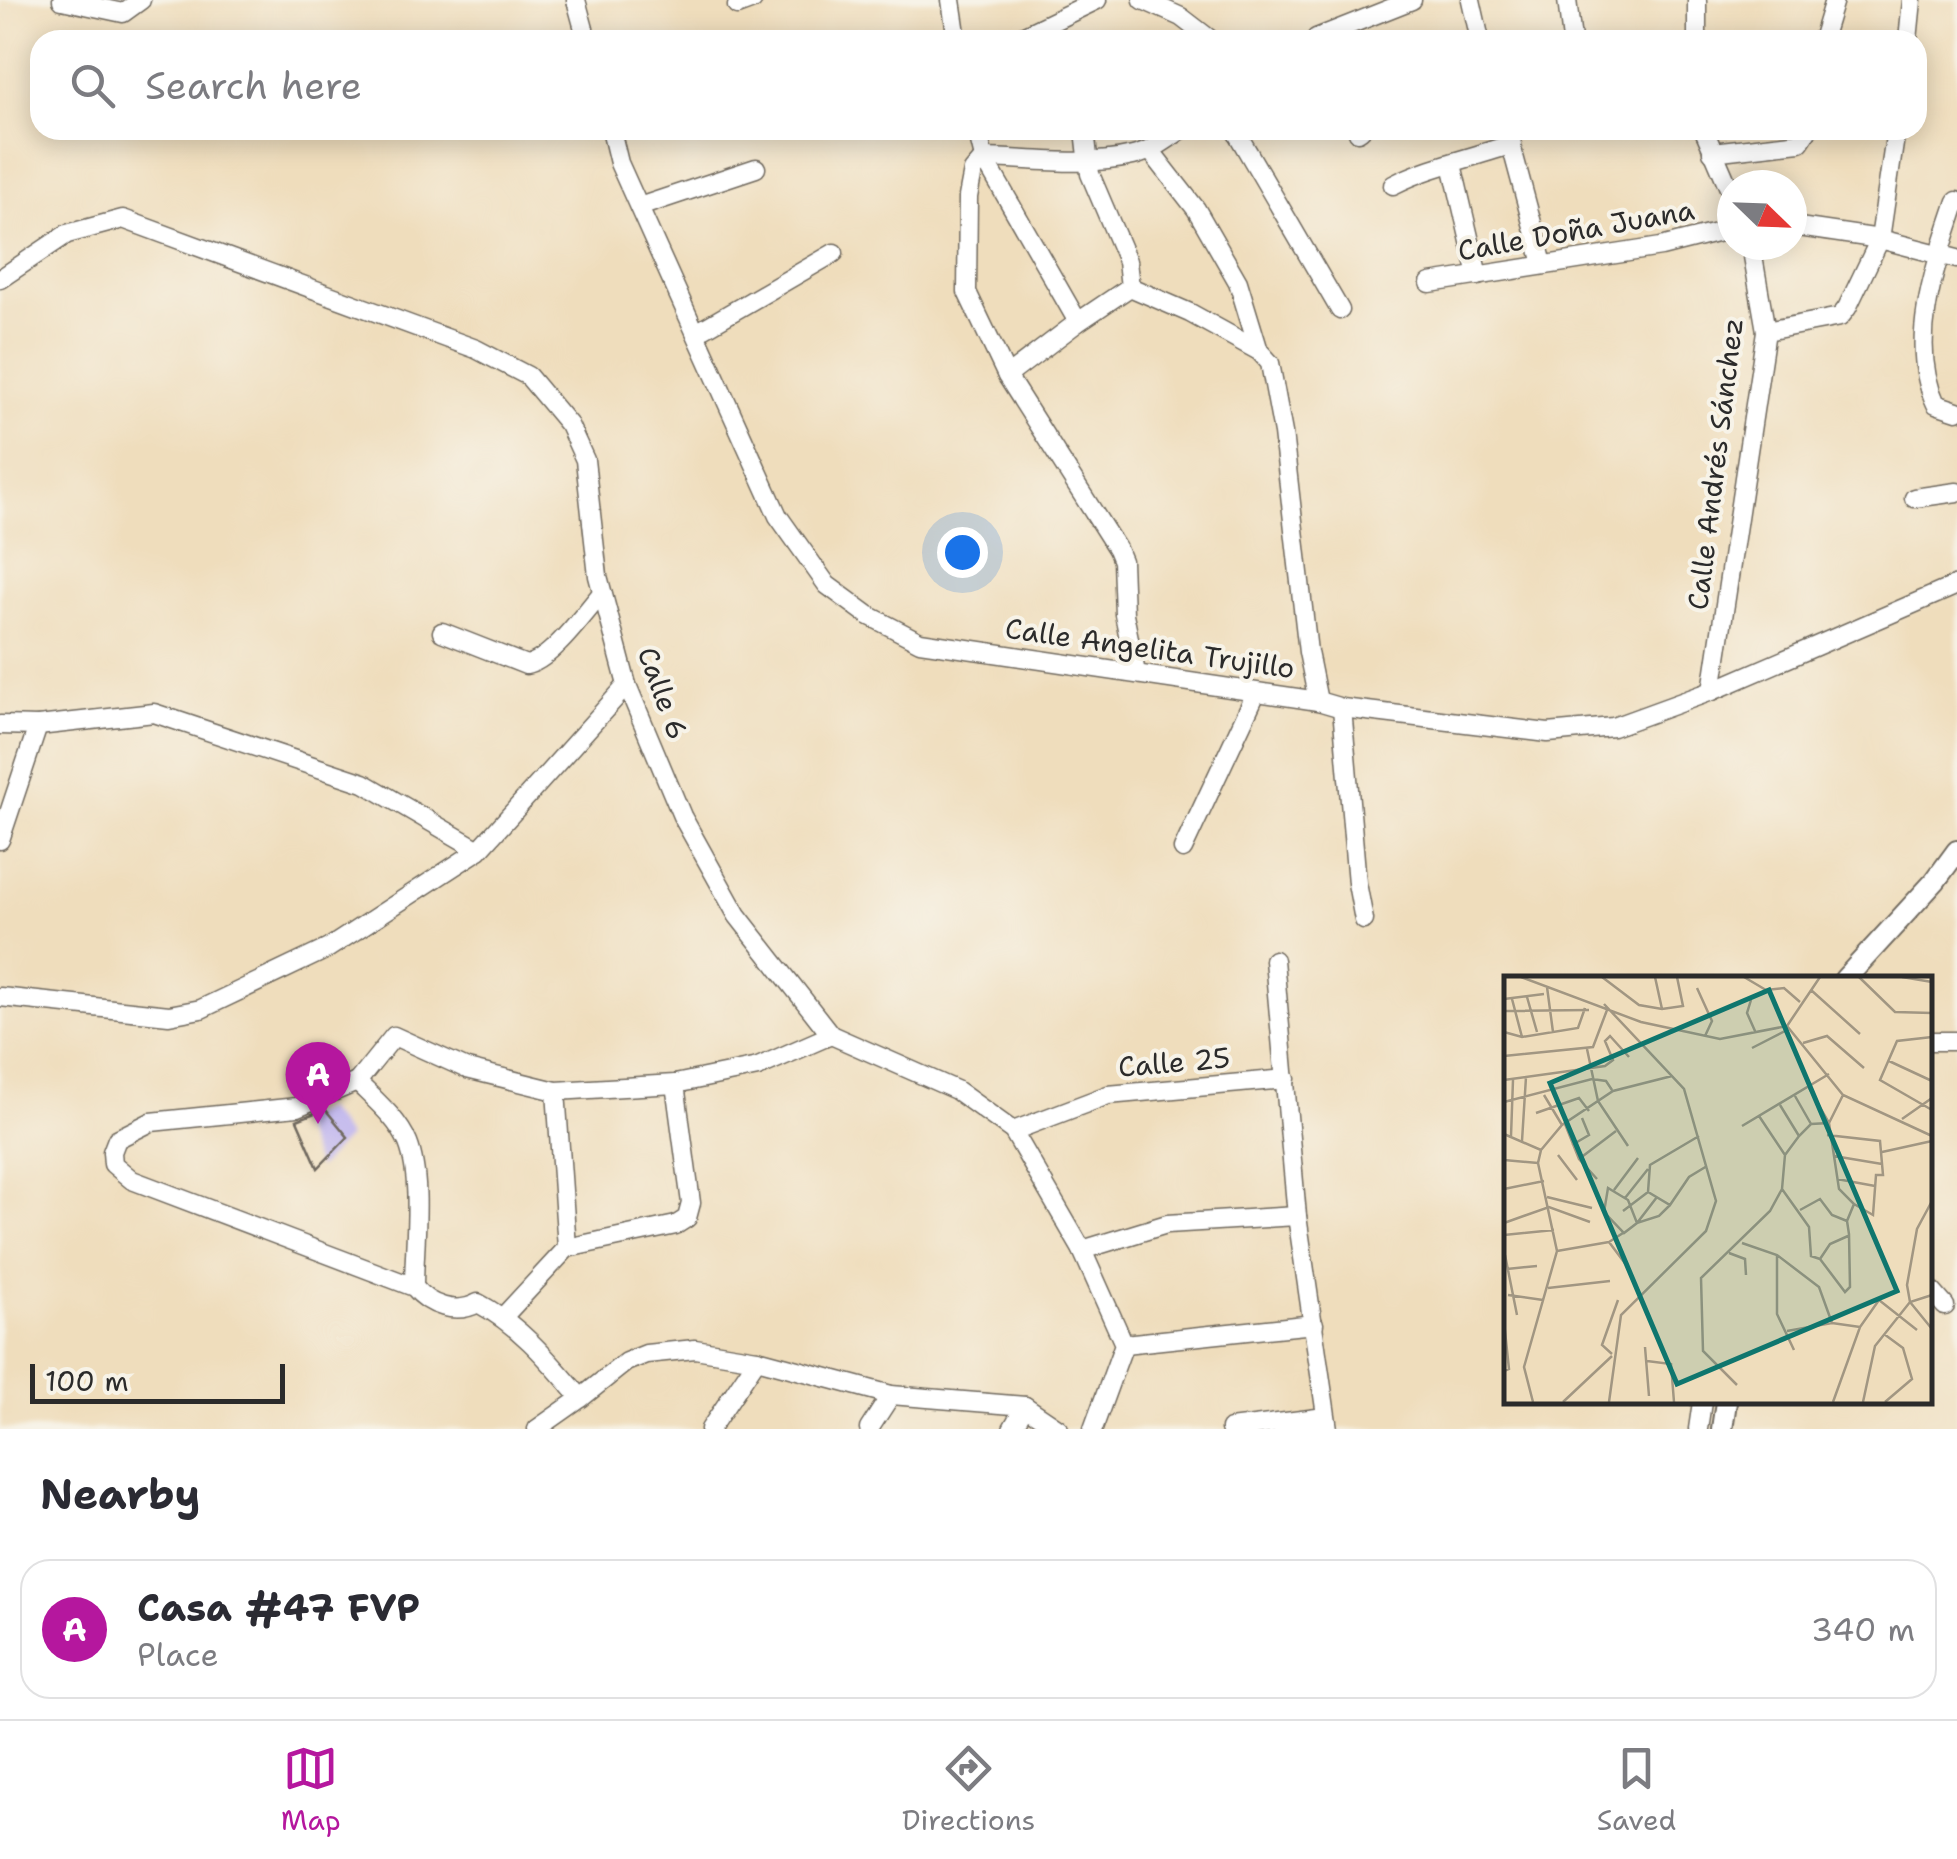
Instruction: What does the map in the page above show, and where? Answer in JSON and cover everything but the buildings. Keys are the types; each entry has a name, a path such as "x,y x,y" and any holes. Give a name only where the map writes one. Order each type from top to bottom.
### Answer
{"main road":[{"path":"1853,976 1957,850"},
{"path":"1722,1429 1726,1404"}],"street":[{"path":"62,0 123,13 141,0"},
{"path":"576,0 584,30"},
{"path":"950,0 954,30"},
{"path":"1034,30 1096,0"},
{"path":"1143,0 1181,17 1198,30"},
{"path":"1336,30 1412,0"},
{"path":"1471,0 1478,30"},
{"path":"1567,0 1571,30"},
{"path":"1696,30 1697,0"},
{"path":"1825,30 1834,0"},
{"path":"1909,30 1912,0"},
{"name":"Calle Angelita Trujillo","path":"613,140 619,163 778,516 827,585 868,615 920,642 1318,701 1342,708 1548,733 1613,727 1712,691 1957,584"},
{"path":"980,140 984,158 1078,322"},
{"path":"1086,140 1090,174 1126,261 1130,287"},
{"path":"984,158 1088,160 1132,156 1166,140"},
{"path":"1241,140 1340,310"},
{"path":"1393,185 1424,169 1452,164 1504,140"},
{"path":"1511,140 1542,264"},
{"path":"1708,140 1720,170"},
{"path":"1712,152 1801,140"},
{"path":"1766,331 1840,317 1880,239 1895,140"},
{"path":"1150,150 1196,209 1238,282 1259,351"},
{"path":"984,158 974,171 968,197 967,292 1007,376 1117,549 1136,673"},
{"path":"1452,164 1478,276"},
{"path":"639,207 756,168"},
{"path":"1957,201 1948,257 1924,344 1928,389 1936,404 1957,410"},
{"name":"Calle 6","path":"0,280 67,234 123,220 476,349 528,376 569,426 585,460 602,592 626,685 682,816 738,915 830,1035 956,1090 1013,1131 1082,1250 1124,1344"},
{"path":"1807,228 1880,239 1948,257"},
{"name":"Calle Doña Juana","path":"1430,282 1661,247 1717,233"},
{"path":"696,333 834,253"},
{"name":"Calle Andrés Sánchez","path":"1712,691 1766,331 1753,260"},
{"path":"1007,376 1130,287"},
{"path":"1130,287 1190,312 1259,351 1270,363 1280,415 1308,652 1318,701"},
{"path":"1914,498 1957,492"},
{"path":"442,632 526,666 535,664 602,592"},
{"path":"0,997 169,1015 201,1009 327,949 480,850 626,685"},
{"path":"1183,849 1256,693"},
{"path":"1342,708 1357,883 1364,920"},
{"path":"0,725 38,726 154,714 364,784 480,850"},
{"path":"0,840 38,726"},
{"path":"1230,1429 1326,1423 1297,1216 1274,960"},
{"path":"582,1398 539,1349 504,1317 478,1304 466,1310 424,1300 414,1287 132,1180 113,1164 117,1139 152,1122 297,1107 357,1082 394,1036 466,1069 556,1091 676,1084 758,1067 830,1035"},
{"path":"1932,1041 1957,1040"},
{"name":"Calle 25","path":"1013,1131 1108,1095 1286,1079"},
{"path":"357,1082 394,1120 407,1141 414,1166 414,1287"},
{"path":"504,1317 567,1248 676,1225 688,1218 691,1204 676,1084"},
{"path":"556,1091 567,1248"},
{"path":"1082,1250 1168,1224 1297,1216"},
{"path":"1932,1291 1946,1306"},
{"path":"1093,1429 1124,1344 1314,1324"},
{"path":"537,1429 582,1398 609,1372 646,1354 694,1349 757,1359 891,1394 1025,1406 1059,1429"},
{"path":"710,1429 757,1359"},
{"path":"869,1429 891,1394"},
{"path":"1698,1429 1702,1404"},
{"path":"1012,1429 1025,1406"}],"place":[{"name":"Casa #47 FVP","path":"318,1124"}]}
